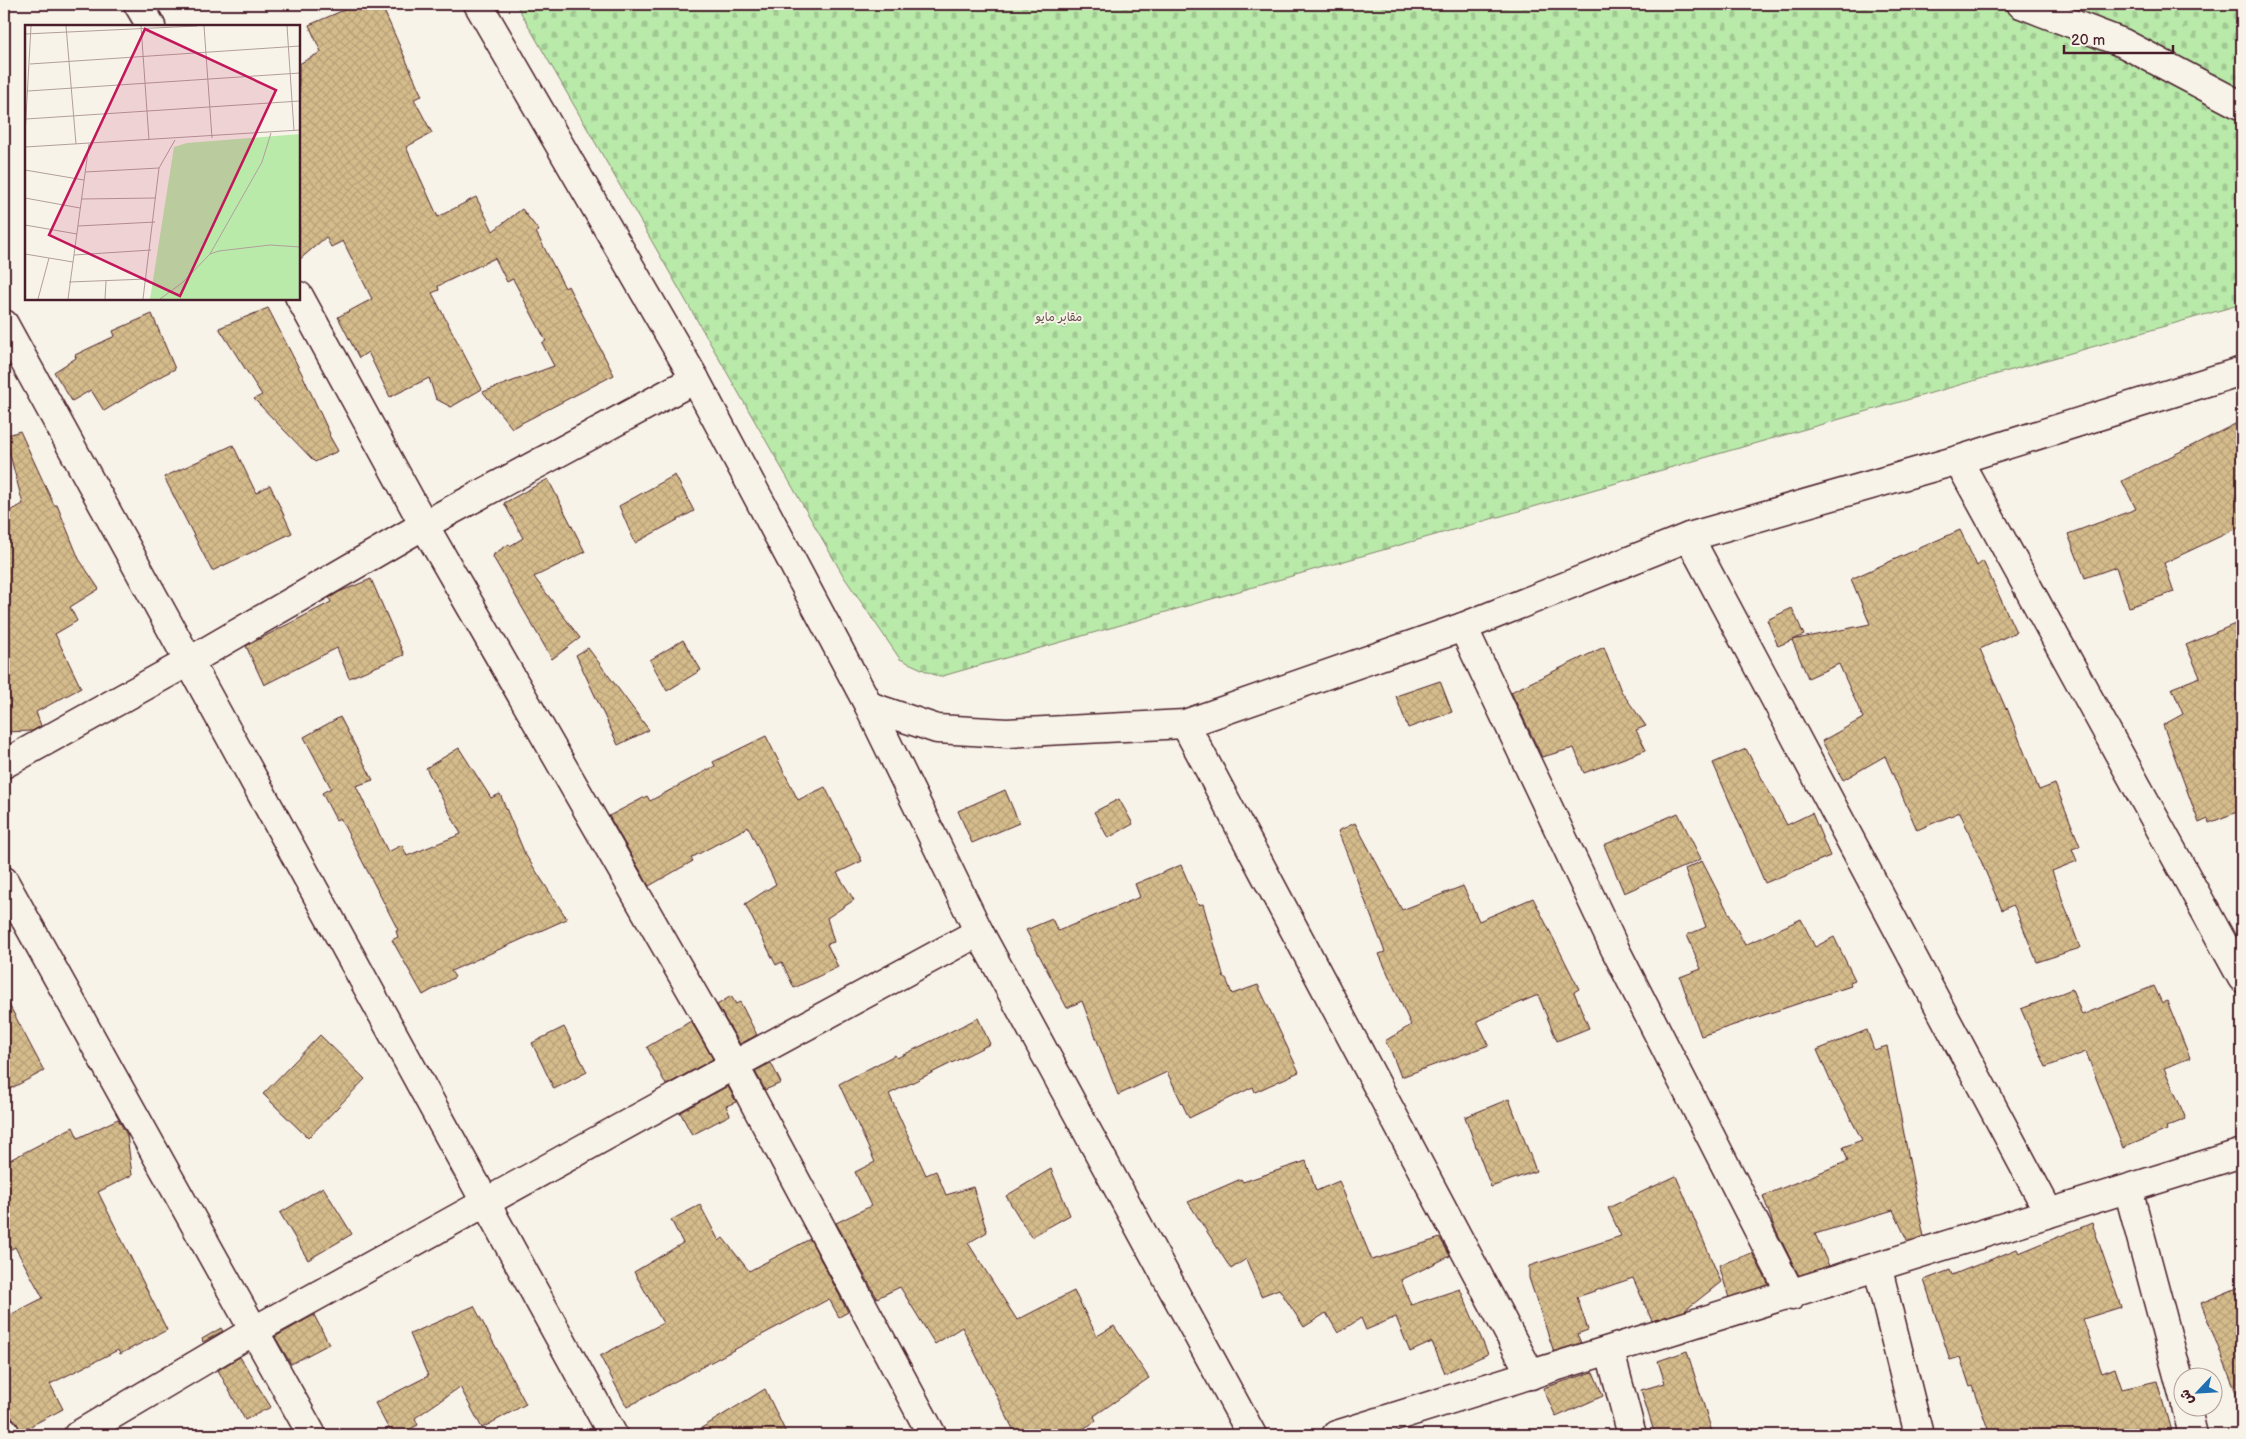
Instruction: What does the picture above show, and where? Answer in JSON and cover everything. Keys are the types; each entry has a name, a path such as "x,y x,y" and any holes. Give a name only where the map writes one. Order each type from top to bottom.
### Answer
{"street":[{"path":"138,4 150,25"},
{"path":"478,4 695,379 869,706 979,932 1252,1435"},
{"path":"2021,4 2123,43 2242,106"},
{"path":"300,298 424,525 734,1065 932,1435"},
{"path":"4,324 613,1435"},
{"path":"869,706 937,729 1007,733 1185,724 1463,627 1689,537 1958,460 2240,376"},
{"path":"4,764 188,662 424,525 695,379"},
{"path":"1958,460 2242,978"},
{"path":"1689,537 2049,1213"},
{"path":"1463,627 1615,949 1792,1296"},
{"path":"1185,724 1531,1375"},
{"path":"4,882 312,1435"},
{"path":"78,1435 255,1330 979,932"},
{"path":"1336,1435 1792,1296 2242,1153"},
{"path":"2128,1189 2175,1366"},
{"path":"1878,1269 1919,1435"},
{"path":"1610,1352 1632,1435"},
{"path":"2188,1416 2193,1435"},
{"path":"4,1431 6,1435"}],"green space":[{"name":"مقابر مايو","path":"516,4 2242,4 2242,304 939,677 900,659 844,577"}],"building":[{"path":"358,4 381,4 422,96 414,99 432,133 406,147 438,217 476,197 493,231 522,209 539,231 536,232 565,288 568,286 614,375 512,428 483,392 554,366 542,343 546,341 513,279 507,282 495,258 438,286 439,290 432,293 482,389 451,407 436,399 429,378 390,397 368,352 359,358 338,317 372,299 343,241 331,247 326,237 300,259 300,63 321,52 309,25"},
{"path":"268,308 302,374 338,451 315,462 254,399 262,395 219,328"},
{"path":"152,314 175,369 104,411 91,390 72,401 54,372 76,358 75,355 115,336 113,331"},
{"path":"2235,424 2242,439 2242,526 2164,563 2174,592 2129,607 2116,567 2085,578 2068,534 2136,509 2122,481"},
{"path":"20,431 54,505 57,505 79,559 99,589 70,607 77,621 55,634 81,688 36,712 41,726 32,731 4,732 4,514 23,504 5,436"},
{"path":"233,445 256,493 270,485 292,533 212,571 164,477"},
{"path":"675,475 694,511 635,543 619,506"},
{"path":"548,479 585,552 534,577 580,638 552,659 493,557 494,554 509,544 510,546 523,538 504,503"},
{"path":"1960,530 1977,566 1983,561 2016,632 1980,649 2007,708 2039,790 2055,784 2080,846 2072,849 2077,861 2052,871 2080,948 2037,962 2013,905 2002,910 1960,812 1917,830 1885,756 1843,780 1822,741 1863,718 1839,664 1808,678 1792,640 1870,624 1851,579"},
{"path":"371,579 404,655 349,678 337,648 264,685 246,646 331,602 329,598 339,592"},
{"path":"1792,608 1804,635 1778,646 1767,620"},
{"path":"2242,621 2242,810 2209,823 2208,819 2199,823 2163,725 2183,714 2172,688 2200,677 2186,645"},
{"path":"683,640 701,670 667,691 650,660"},
{"path":"1604,647 1621,691 1646,726 1636,730 1646,750 1584,773 1574,748 1542,757 1511,692"},
{"path":"588,648 649,730 618,745 576,655"},
{"path":"1440,681 1452,712 1408,728 1396,696"},
{"path":"340,717 373,780 356,786 388,852 402,845 407,856 461,834 426,768 459,748 491,798 500,794 525,854 567,919 451,971 455,977 423,995 392,940 398,937 396,931 398,930 340,818 336,820 322,793 331,788 304,737"},
{"path":"766,736 798,800 825,787 862,861 837,873 854,900 827,918 834,942 827,944 838,967 794,988 782,962 776,965 745,904 776,884 748,827 691,858 693,861 649,886 609,816 647,796 650,801 715,766 713,762"},
{"path":"1746,749 1787,825 1812,813 1830,856 1765,883 1713,763"},
{"path":"1005,790 1019,823 972,843 958,811"},
{"path":"1119,799 1133,824 1108,838 1094,812"},
{"path":"1678,813 1701,859 1624,893 1604,845"},
{"path":"1355,823 1402,910 1463,886 1479,921 1533,898 1579,989 1574,992 1589,1028 1557,1041 1538,995 1477,1021 1489,1045 1401,1077 1385,1041 1411,1025 1379,954 1385,952 1338,831"},
{"path":"1702,861 1745,945 1801,919 1815,947 1834,937 1855,980 1850,982 1851,986 1701,1036 1680,977 1701,969 1687,935 1706,927 1685,869"},
{"path":"1181,865 1198,905 1203,904 1224,978 1226,978 1232,994 1258,985 1299,1072 1255,1092 1253,1087 1189,1118 1167,1072 1118,1095 1082,1001 1067,1008 1026,930 1052,919 1058,931 1140,897 1135,884"},
{"path":"2154,986 2162,1003 2167,1001 2190,1058 2164,1068 2186,1119 2166,1127 2167,1130 2123,1148 2086,1052 2046,1067 2021,1009 2072,989 2082,1015"},
{"path":"4,995 44,1071 4,1092"},
{"path":"731,996 736,1004 740,1002 757,1035 740,1044 717,1005"},
{"path":"978,1018 990,1044 889,1094 926,1175 936,1171 946,1195 973,1187 987,1232 968,1243 1017,1320 1074,1291 1097,1336 1114,1326 1149,1378 1094,1416 1096,1421 1073,1435 1016,1435 962,1327 935,1344 900,1287 877,1298 836,1223 871,1206 855,1172 875,1162 839,1084 895,1055 897,1058"},
{"path":"691,1021 713,1059 666,1085 647,1047"},
{"path":"564,1027 587,1072 554,1089 532,1043"},
{"path":"1867,1030 1874,1050 1887,1046 1924,1237 1908,1242 1893,1210 1815,1234 1829,1266 1799,1276 1773,1224 1763,1196 1848,1161 1843,1147 1862,1140 1834,1089 1817,1050"},
{"path":"320,1035 365,1079 308,1138 263,1094"},
{"path":"771,1063 781,1083 765,1090 755,1071"},
{"path":"728,1086 736,1102 726,1106 730,1115 692,1135 680,1112"},
{"path":"1509,1099 1536,1171 1491,1187 1465,1117"},
{"path":"118,1119 127,1135 132,1175 98,1192 167,1330 120,1354 118,1350 50,1384 63,1409 21,1431 13,1418 4,1416 4,1318 43,1298 15,1247 4,1253 4,1163 73,1127 78,1138"},
{"path":"1306,1161 1316,1191 1339,1181 1372,1260 1440,1238 1450,1256 1401,1280 1411,1305 1460,1289 1488,1354 1445,1373 1432,1342 1410,1352 1396,1317 1366,1330 1361,1318 1338,1333 1326,1313 1304,1327 1279,1289 1261,1296 1246,1259 1231,1269 1188,1202 1241,1179 1243,1182"},
{"path":"1051,1169 1070,1215 1031,1237 1006,1196"},
{"path":"1676,1176 1721,1282 1683,1312 1652,1321 1633,1278 1577,1297 1588,1330 1577,1334 1581,1343 1554,1352 1529,1278 1529,1266 1621,1236 1608,1208"},
{"path":"323,1187 352,1234 308,1260 280,1213"},
{"path":"700,1205 719,1241 723,1238 749,1271 810,1239 848,1312 839,1317 829,1299 627,1407 600,1356 663,1323 634,1272 683,1243 671,1220"},
{"path":"2092,1223 2121,1307 2083,1319 2102,1373 2115,1368 2122,1389 2157,1381 2172,1435 1990,1435 1973,1386 1970,1387 1960,1357 1950,1360 1924,1280 1950,1270 1952,1275 2017,1249 2019,1253"},
{"path":"1752,1253 1769,1285 1729,1298 1719,1265"},
{"path":"2242,1286 2242,1403 2240,1403 2201,1303"},
{"path":"474,1306 526,1404 482,1428 460,1387 415,1418 418,1425 399,1435 392,1435 375,1403 428,1376 410,1334"},
{"path":"314,1315 329,1344 291,1364 275,1337"},
{"path":"221,1328 223,1331 203,1342 202,1339"},
{"path":"1687,1351 1713,1435 1655,1435 1641,1390 1665,1383 1658,1361"},
{"path":"240,1357 271,1407 245,1420 218,1370"},
{"path":"1593,1372 1603,1396 1556,1417 1543,1388"},
{"path":"765,1389 787,1435 690,1435"}]}
